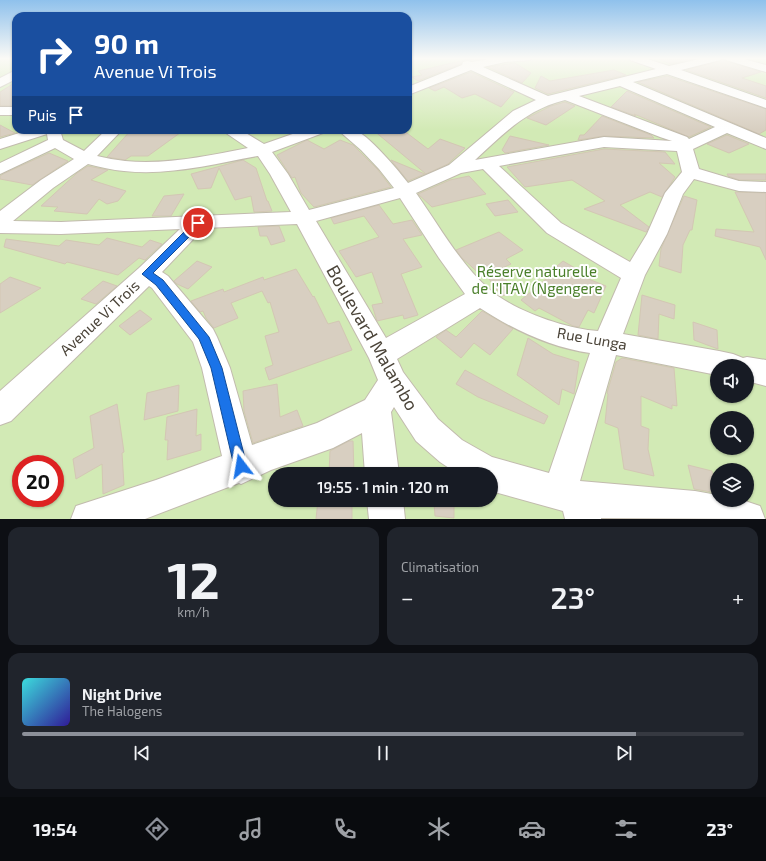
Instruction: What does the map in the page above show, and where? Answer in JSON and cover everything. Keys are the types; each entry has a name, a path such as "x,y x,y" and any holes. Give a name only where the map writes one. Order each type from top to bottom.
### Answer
{"street":[{"path":"412,89 430,82"},
{"path":"507,82 547,100"},
{"path":"455,169 518,114 547,100 621,82"},
{"path":"623,82 766,144"},
{"path":"703,82 766,104"},
{"path":"0,83 12,84"},
{"path":"706,118 743,96 760,88"},
{"path":"565,95 665,134 688,145"},
{"path":"0,111 12,110"},
{"path":"0,227 61,228 304,218 404,191 455,169 486,162 604,142 688,145 728,127"},
{"path":"0,169 51,134"},
{"path":"0,144 51,134 84,159 125,166 168,166 189,164 262,150 307,134"},
{"path":"0,221 48,184 84,159 111,134"},
{"name":"Boulevard Malambo","path":"237,134 262,150 279,174 387,367 427,430 451,451 485,472 573,503 695,509 747,519"},
{"name":"Rue Lunga","path":"350,134 376,156 404,191 450,258 481,296 524,321 561,336 584,341 606,342 710,362"},
{"path":"573,503 606,342 634,275 657,234 674,193 691,172 688,145"},
{"path":"486,162 554,228 634,275"},
{"path":"691,172 717,181 738,186 763,189"},
{"name":"Avenue Vi Trois","path":"0,411 147,274 198,223"},
{"path":"147,274 160,282 204,337 216,368 241,466"},
{"path":"381,467 376,410 387,367 481,296"},
{"path":"754,370 766,373"},
{"path":"89,519 156,498 322,436 376,410"},
{"path":"386,507 387,519"}],"green space":[{"name":"Réserve naturelle de l'ITAV (Ngengere","path":"0,82 12,82 12,134 412,134 412,82 766,82 766,519 0,519"}],"building":[{"path":"444,82 493,82 514,92 501,107 475,94 462,98 444,87 435,91 429,88"},
{"path":"538,82 596,82 548,94 535,88"},
{"path":"639,82 686,82 766,109 766,130 759,134"},
{"path":"721,82 755,82 766,86 766,98"},
{"path":"12,84 12,106 0,106 0,92"},
{"path":"627,91 711,127 689,137 634,114 636,116 611,107"},
{"path":"565,102 575,106 546,125 527,118 551,106"},
{"path":"602,116 651,135 654,138 604,136 578,140 580,135 584,135"},
{"path":"0,125 12,131 12,134 0,137"},
{"path":"127,134 178,134 148,156 131,156 125,160 107,157"},
{"path":"378,134 408,134 428,149 440,139 465,148 448,164 426,174"},
{"path":"727,135 749,144 729,153 707,144"},
{"path":"510,136 549,145 505,153 502,150"},
{"path":"307,140 324,149 340,140 353,145 378,170 391,187 314,207 301,193 295,177 292,178 277,155"},
{"path":"604,149 665,152 675,164 659,163 675,177 662,197 650,192 620,205 649,227 646,232 584,209 605,201 572,180 525,187 507,167"},
{"path":"49,153 68,161 32,185 0,179 0,176 5,173"},
{"path":"243,160 256,168 272,211 254,212 251,196 235,200 219,168 211,188 198,189 191,174"},
{"path":"391,160 425,174 408,181"},
{"path":"88,166 108,170 91,180 126,191 118,201 107,204 99,199 87,214 54,211 58,207 41,206 77,173"},
{"path":"727,174 766,174 766,180 739,180 728,176"},
{"path":"469,176 486,194 432,207 418,194 450,180"},
{"path":"735,192 766,193 766,260 760,247 715,236 716,229 754,232"},
{"path":"184,194 171,216 152,216 164,196"},
{"path":"684,196 697,200 692,230 690,230 683,245 681,273 659,266 661,249"},
{"path":"508,200 518,212 495,216 486,204"},
{"path":"379,205 393,224 412,220 422,235 403,239 422,267 401,274 418,315 404,319 403,315 377,321 372,305 383,303 372,272 356,277 339,251 379,237 364,216 334,224 331,218"},
{"path":"279,226 285,241 271,245 267,236 260,236 258,227"},
{"path":"499,232 523,250 506,259 511,264 498,270 516,292 502,296 486,275 483,277 462,258 456,250"},
{"path":"107,238 142,247 150,240 162,244 145,260 139,258 118,275 67,262 65,264 4,247 6,239 59,246 66,240 99,245"},
{"path":"197,261 212,267 188,289 174,281"},
{"path":"563,261 580,271 576,274 606,286 594,313 588,310 579,327 573,326 539,308 535,311 521,300 552,274 550,272"},
{"path":"296,269 313,297 314,296 328,324 339,321 352,350 269,380 265,368 273,365 265,336 279,332 270,302 268,303 262,291 231,303 238,318 214,328 206,318 203,311 200,312 191,301 223,289 224,292 263,277 264,280"},
{"path":"10,277 41,288 0,313 0,284"},
{"path":"103,281 117,286 96,304 81,299"},
{"path":"642,295 675,305 674,319 659,314 658,339 638,335"},
{"path":"140,310 152,319 130,335 119,326"},
{"path":"482,311 513,329 490,355 474,343 461,358 436,337 446,330 456,337"},
{"path":"693,322 717,330 718,349 694,340"},
{"path":"528,338 553,354 579,362 574,394 562,389 559,405 517,375"},
{"path":"622,358 674,368 677,406 672,405 672,409 641,396 641,426 649,429 648,449 654,476 624,469 618,428 605,423 607,393 616,362"},
{"path":"465,370 548,416 544,424 478,397 456,384"},
{"path":"277,384 280,417 297,410 303,426 253,443 244,411 243,391"},
{"path":"179,385 178,411 144,420 147,393"},
{"path":"117,404 124,452 122,453 124,485 103,494 102,464 76,479 73,459 94,448 90,416"},
{"path":"197,409 196,436 201,434 201,450 167,460 168,440 165,440 167,417"},
{"path":"349,441 353,441 354,467 329,467 330,451"},
{"path":"688,465 710,470 710,492 694,489"},
{"path":"317,507 352,507 352,519 316,519"},
{"path":"434,507 454,507 454,518 435,516"}],"route":[{"path":"198,223 147,274 160,282 204,337 216,368 241,466"}]}
